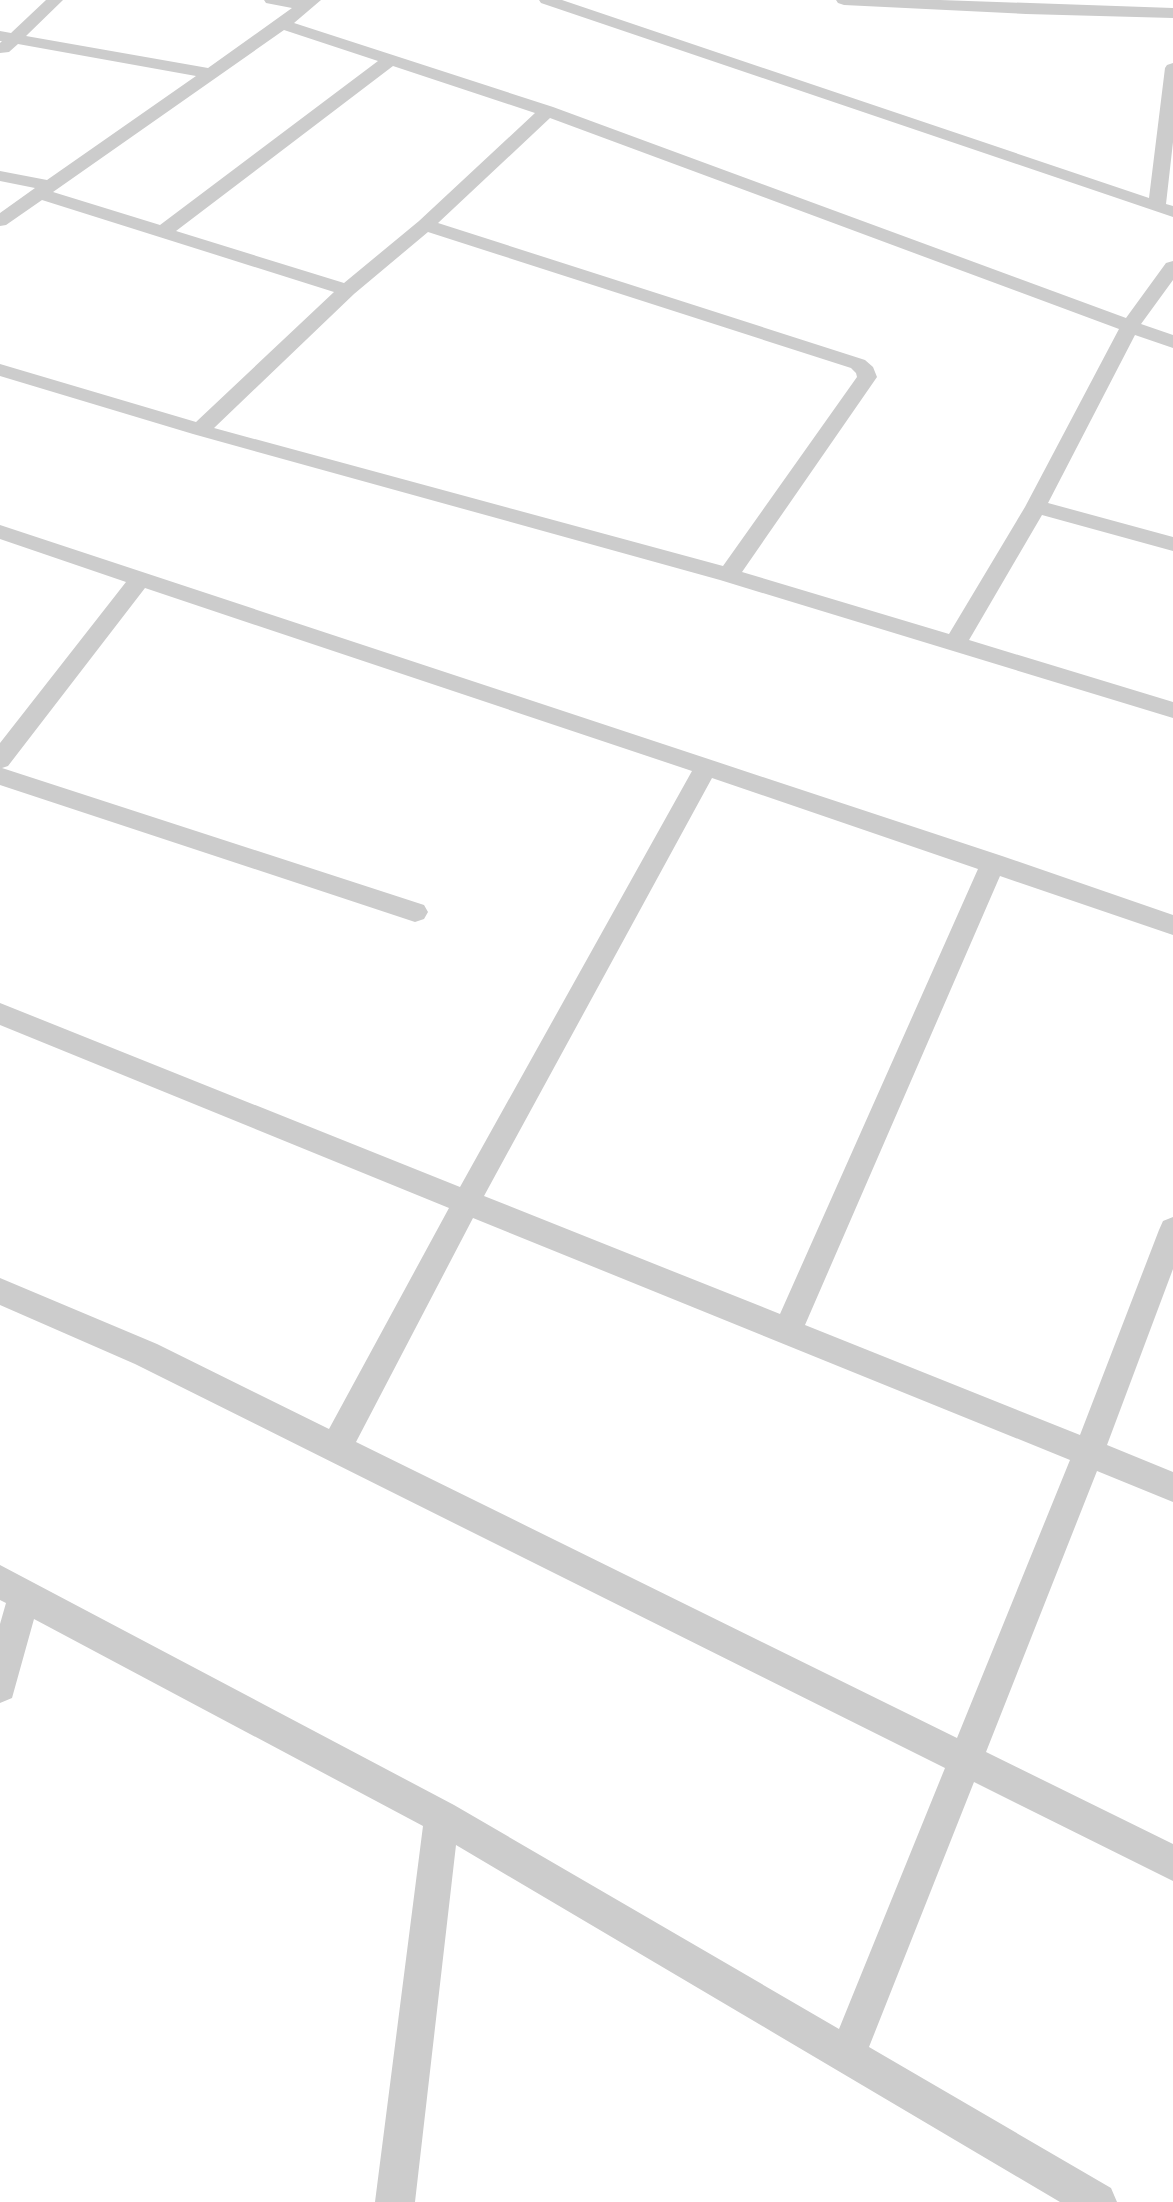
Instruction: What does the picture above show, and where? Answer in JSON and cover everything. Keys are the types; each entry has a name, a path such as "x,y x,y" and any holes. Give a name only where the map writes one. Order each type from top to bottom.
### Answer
{"street":[{"path":"0,52 7,38 55,0"},
{"path":"272,0 309,3"},
{"path":"547,0 1165,209 1173,68"},
{"path":"845,0 1026,9 1173,13"},
{"path":"0,221 212,74 309,3"},
{"path":"282,24 547,111 1173,342"},
{"path":"7,38 212,74"},
{"path":"163,232 392,59"},
{"path":"200,430 347,290 426,225 547,111"},
{"path":"0,176 46,190 163,232 347,290"},
{"path":"426,225 858,364 866,371 867,377 728,575"},
{"path":"955,644 1036,507 1130,326 1173,267"},
{"path":"0,370 200,430 728,575 1173,710"},
{"path":"1036,507 1173,544"},
{"path":"0,532 139,580 993,863 1173,925"},
{"path":"0,760 139,580"},
{"path":"336,1448 467,1201 706,767"},
{"path":"0,776 416,912"},
{"path":"787,1332 993,863"},
{"path":"0,1014 1173,1487"},
{"path":"847,2055 1089,1452 1173,1230"},
{"path":"0,1291 146,1354 1173,1863"},
{"path":"0,1686 12,1588 442,1817 847,2055 1085,2199"},
{"path":"395,2202 442,1817"}]}
